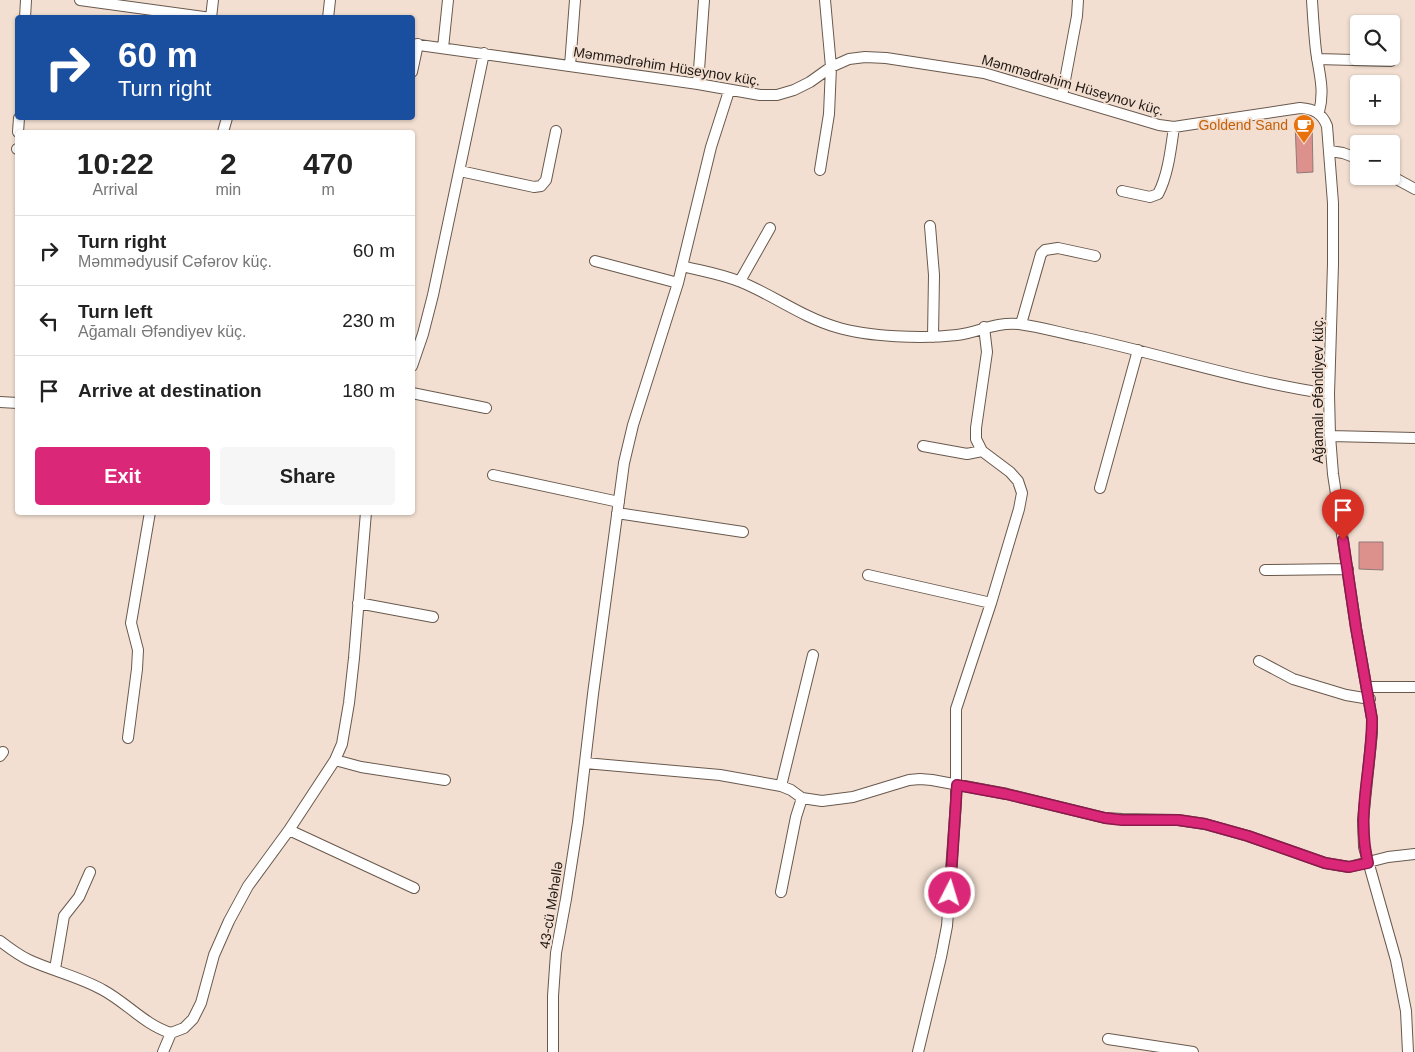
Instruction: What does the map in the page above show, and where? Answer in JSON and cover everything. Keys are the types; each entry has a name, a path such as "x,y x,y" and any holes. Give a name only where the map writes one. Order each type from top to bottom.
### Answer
{"street":[{"path":"25,15 26,0"},
{"path":"80,0 103,1 192,15"},
{"path":"211,15 213,0"},
{"path":"328,15 330,0"},
{"path":"444,48 448,0"},
{"path":"570,66 575,0"},
{"path":"698,84 704,0"},
{"path":"820,170 829,114 831,67 825,0"},
{"path":"1062,96 1077,16 1078,0"},
{"path":"1312,0 1314,34 1322,85 1322,100 1319,112"},
{"name":"Məmmədrəhim Hüseynov küç.","path":"415,44 698,84 760,95 777,95 810,82 831,67 848,59 865,57 886,58 984,73 1159,125 1174,126 1300,108 1319,112"},
{"path":"415,357 425,326 484,53"},
{"path":"1317,59 1350,59"},
{"name":"43-cü Məhəllə","path":"553,1052 553,996 556,954 566,899 585,763 624,463 633,425 678,283 711,148 729,90"},
{"name":"Ağamalı Əfəndiyev küç.","path":"1319,112 1327,126 1334,220 1329,394 1333,474 1372,719 1363,820 1364,847 1396,960 1406,1011 1410,1050"},
{"path":"1122,191 1150,197 1158,194 1162,187 1170,153 1174,126"},
{"path":"460,171 534,187 541,186 546,180 556,131"},
{"path":"1330,151 1350,156"},
{"path":"1400,181 1415,189"},
{"path":"930,226 934,275 933,337"},
{"path":"740,281 770,228"},
{"path":"1021,324 1041,254 1044,250 1058,248 1095,256"},
{"path":"595,261 678,283"},
{"path":"682,266 740,281 811,318 836,327 860,332 933,337 957,335 999,324 1021,324 1138,350 1295,389 1329,394"},
{"path":"918,1052 947,926 957,785 955,755 956,709 991,603 1022,493 1018,481 982,451 976,439 987,352 984,327"},
{"path":"1100,488 1138,350"},
{"path":"415,394 486,408"},
{"path":"0,402 15,403"},
{"path":"1330,436 1415,438"},
{"path":"924,446 967,454 982,451"},
{"path":"493,475 619,502"},
{"path":"617,513 743,532"},
{"path":"128,738 138,669 138,650 131,623 149,515"},
{"path":"163,1052 171,1034 184,1028 193,1019 200,1003 214,955 228,921 248,886 289,830 335,760 342,744 349,703 366,515"},
{"path":"1264,570 1348,569"},
{"path":"868,575 991,603"},
{"path":"358,603 433,618"},
{"path":"781,786 813,655"},
{"path":"1259,661 1293,679 1346,695 1370,699"},
{"path":"1367,687 1415,687"},
{"path":"335,760 361,767 445,780"},
{"path":"585,763 720,775 781,786 802,798 822,801 853,797 909,780 920,779 1006,794 1105,818 1122,820 1178,820 1205,824 1248,836 1325,863 1349,867 1415,854"},
{"path":"781,892 796,817 802,798"},
{"path":"289,830 414,888"},
{"path":"55,969 64,916 78,897 90,872"},
{"path":"0,941 14,952 29,960 83,980 105,991 160,1030 171,1034"},
{"path":"1108,1039 1193,1052"}],"building":[{"path":"1295,122 1312,122 1313,172 1297,173"},
{"path":"1359,542 1383,542 1383,570 1359,569"}],"place":[{"name":"Goldend Sand","path":"1304,144"}],"route":[{"path":"950,893 957,785 1006,794 1105,818 1122,820 1178,820 1205,824 1248,836 1325,863 1349,867 1368,863 1364,847 1363,820 1372,719 1343,540"}]}
